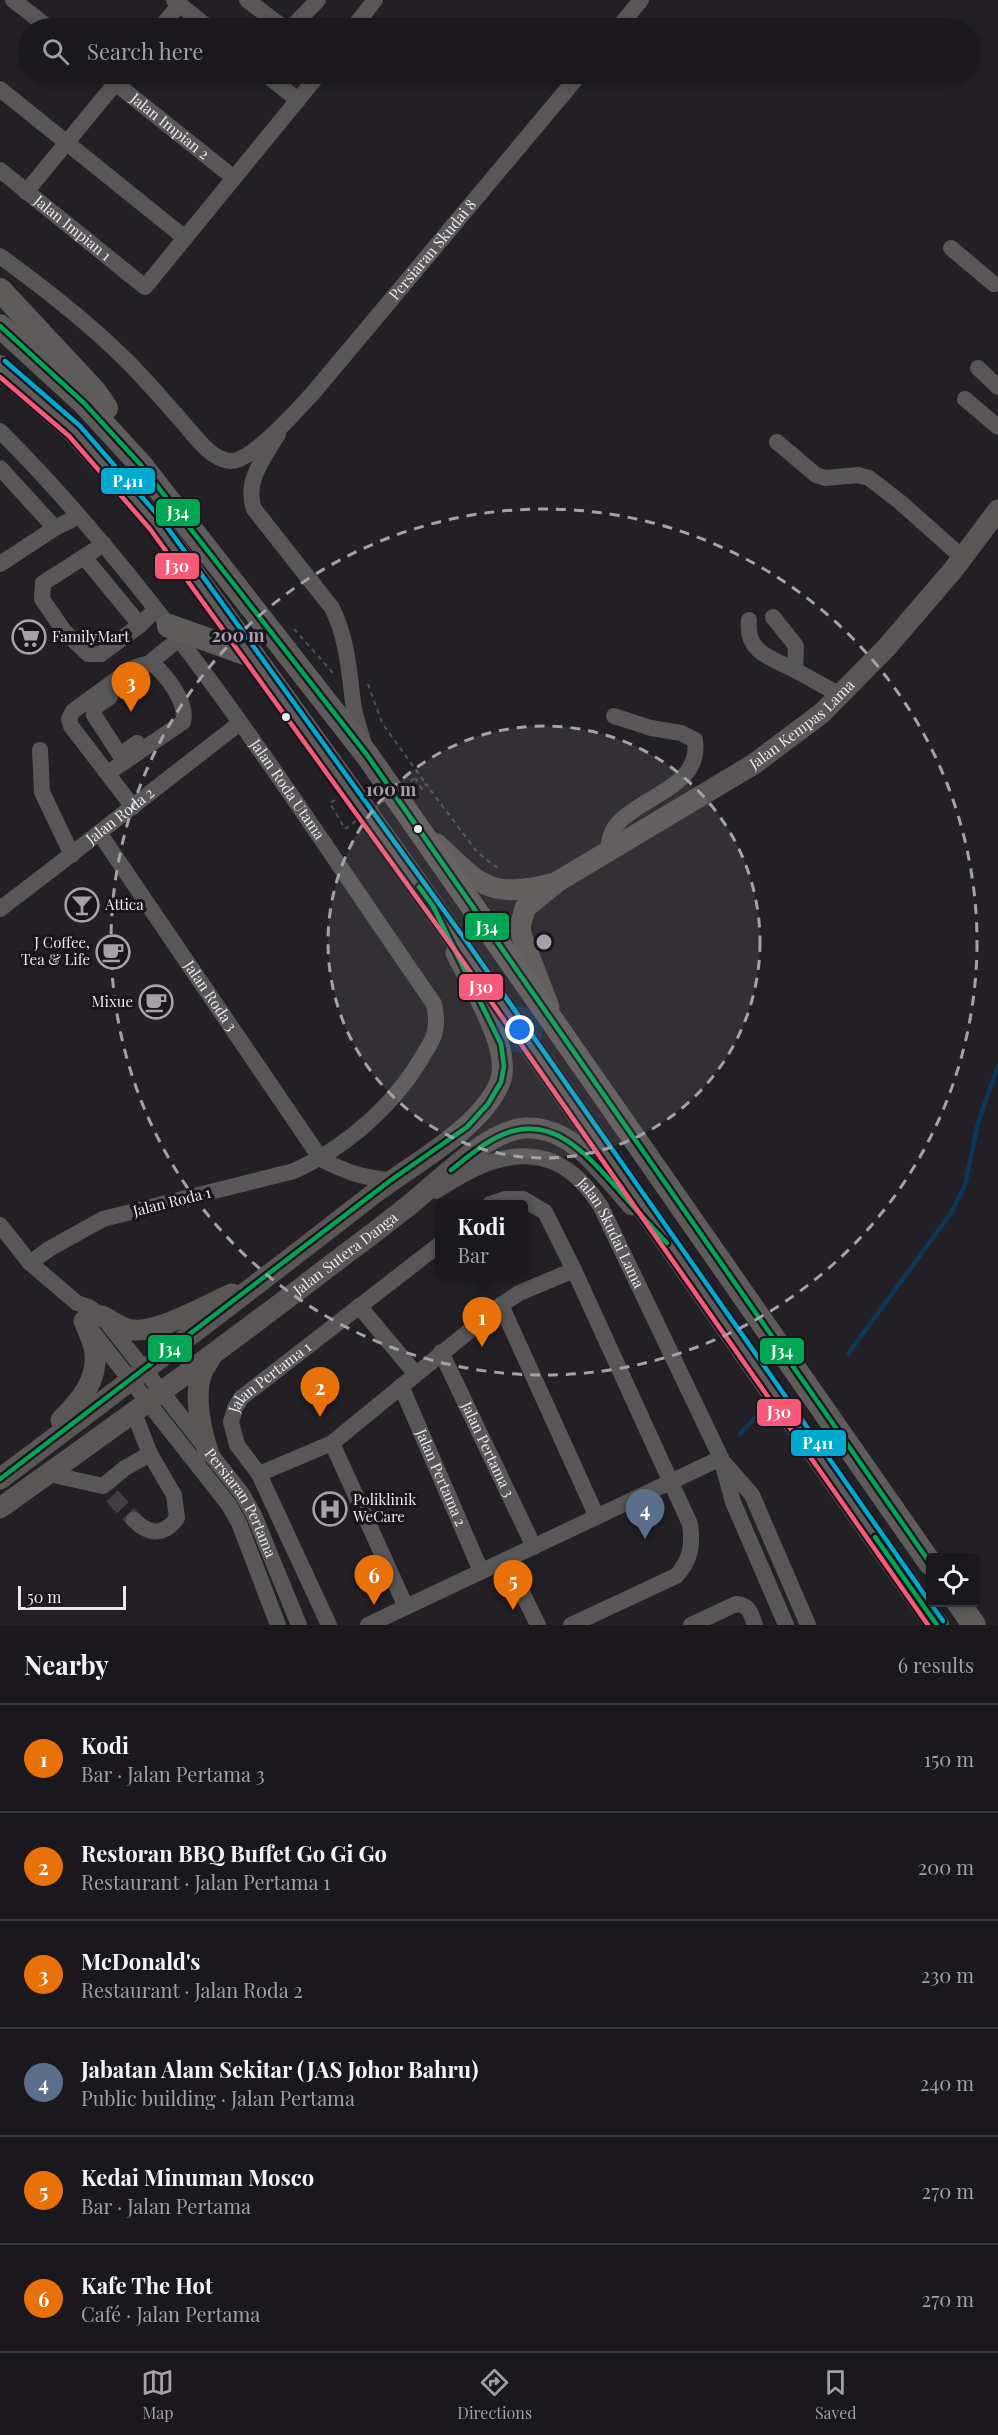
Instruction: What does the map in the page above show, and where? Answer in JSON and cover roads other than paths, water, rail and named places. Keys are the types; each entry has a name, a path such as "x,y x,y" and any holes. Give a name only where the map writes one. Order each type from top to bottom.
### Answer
{"highway":[{"path":"0,290 96,392 140,464"},
{"path":"0,326 84,404 140,464 367,755 926,1557"},
{"path":"0,367 74,431 156,524 254,656 433,906 938,1625"},
{"path":"168,625 254,656"},
{"path":"851,1504 917,1625"},
{"path":"961,1607 974,1625"}],"main road":[{"name":"Jalan Kempas Lama","path":"556,1024 526,949 520,927 525,908 557,882 754,764 822,713 887,647 963,558 998,510"},
{"name":"Jalan Kempas Lama","path":"417,824 478,882 506,891 524,891 557,882"},
{"name":"Jalan Sutera Danga","path":"5,1475 391,1180 467,1127 488,1104 501,1082 504,1066 501,1044 433,906"},
{"name":"Jalan Sutera Danga","path":"0,1508 149,1403 408,1206 482,1146 503,1133 524,1128 543,1129 564,1137 581,1150 681,1258"},
{"path":"88,1313 128,1329 141,1331 160,1327 260,1282"},
{"path":"5,1475 77,1405 88,1388 95,1354 88,1313"},
{"path":"208,1451 200,1421 199,1391 200,1376 212,1356"}],"street":[{"path":"13,0 36,18"},
{"path":"301,18 318,0"},
{"path":"361,18 375,0"},
{"path":"626,18 641,0"},
{"path":"167,18 177,2 197,18"},
{"path":"257,3 273,18"},
{"path":"26,192 67,142 108,84"},
{"name":"Jalan Impian 2","path":"123,84 234,178"},
{"path":"278,84 298,100"},
{"path":"0,89 185,238 311,84"},
{"name":"Persiaran Skudai 8","path":"283,425 314,393 572,84"},
{"name":"Jalan Impian 1","path":"0,170 145,287 185,238"},
{"path":"951,248 996,283"},
{"path":"0,256 45,289 126,360 204,446 223,460 233,461 245,457 283,425"},
{"path":"978,368 998,387"},
{"path":"965,399 998,427"},
{"path":"283,425 253,477 250,497 254,509 332,608 339,623 349,667 353,706 367,755"},
{"name":"Jalan Roda Utama","path":"0,431 35,466 104,544 168,625 240,723 434,1004 435,1034 412,1075 374,1117 321,1159"},
{"path":"777,442 816,475 825,478 858,475 869,478 900,502 963,558"},
{"path":"0,468 55,528"},
{"path":"0,564 55,528 79,516"},
{"path":"104,544 44,583 42,599 64,631 88,654 101,654 140,625 168,625"},
{"path":"84,557 140,625"},
{"path":"773,617 796,646 795,670"},
{"path":"749,620 748,638 756,648 840,695"},
{"path":"168,625 145,664 129,684 94,708 94,715 120,754 175,719 185,710"},
{"path":"108,773 183,723 185,710 181,701 159,668 153,664 131,669 73,711 69,719 71,726 133,807"},
{"path":"609,850 611,830 631,812 671,787 692,767 696,747 695,740 689,736 651,729 614,716"},
{"name":"Jalan Roda 2","path":"0,909 100,834 240,723"},
{"path":"40,750 42,792 72,855"},
{"name":"Jalan Roda 3","path":"100,834 321,1159"},
{"name":"Jalan Skudai Lama","path":"408,1206 480,1166 512,1157 545,1159 574,1174 588,1187 601,1207 720,1458 733,1503 786,1625"},
{"path":"321,1159 344,1171 367,1179 391,1180"},
{"name":"Jalan Roda 1","path":"30,1263 49,1249 104,1219 294,1171 321,1159"},
{"path":"502,1200 526,1200"},
{"path":"528,1201 545,1212 574,1270 690,1524 691,1547 684,1567 676,1576 571,1625"},
{"path":"0,1225 30,1263 88,1313 138,1375 149,1403 150,1454 174,1495 177,1518 164,1531 152,1532 143,1529 134,1520"},
{"name":"Jalan Pertama 1","path":"329,1625 259,1474 237,1445 232,1433 231,1422 235,1408 242,1398 435,1248"},
{"path":"259,1474 332,1443 501,1305 519,1293 574,1270"},
{"path":"501,1305 597,1517"},
{"path":"359,1306 415,1374"},
{"name":"Jalan Pertama 3","path":"441,1352 534,1547"},
{"name":"Jalan Pertama 2","path":"401,1386 481,1571"},
{"name":"Persiaran Pertama","path":"149,1403 208,1451 242,1494 254,1515 297,1618"},
{"name":"Persiaran Pertama","path":"149,1403 229,1505 239,1523 272,1623"},
{"path":"332,1443 406,1607"},
{"path":"48,1474 108,1491 125,1468 150,1454"},
{"path":"368,1625 720,1458"},
{"name":"Jalan Skudai Lama","path":"720,1458 752,1495 808,1625"},
{"path":"506,1560 538,1625"},
{"path":"691,1625 736,1604 743,1604 748,1608 755,1625"},
{"path":"272,1623 297,1618"}],"waterway":[{"path":"848,1354 951,1213 965,1185 978,1123 998,1066"},
{"path":"740,1434 754,1419"}],"tunnel":[{"path":"112,1496 134,1520"}],"place":[{"name":"FamilyMart","path":"29,637"},
{"name":"McDonald's","path":"131,712"},
{"name":"Attica","path":"82,905"},
{"name":"J Coffee, Tea & Life","path":"113,952"},
{"name":"Mixue","path":"156,1002"},
{"name":"Kodi","path":"482,1347"},
{"name":"Restoran BBQ Buffet Go Gi Go","path":"320,1417"},
{"name":"Poliklinik WeCare","path":"330,1509"},
{"name":"Jabatan Alam Sekitar (JAS Johor Bahru)","path":"645,1539"},
{"name":"Kafe The Hot","path":"374,1605"},
{"name":"Kedai Minuman Mosco","path":"513,1610"}]}
